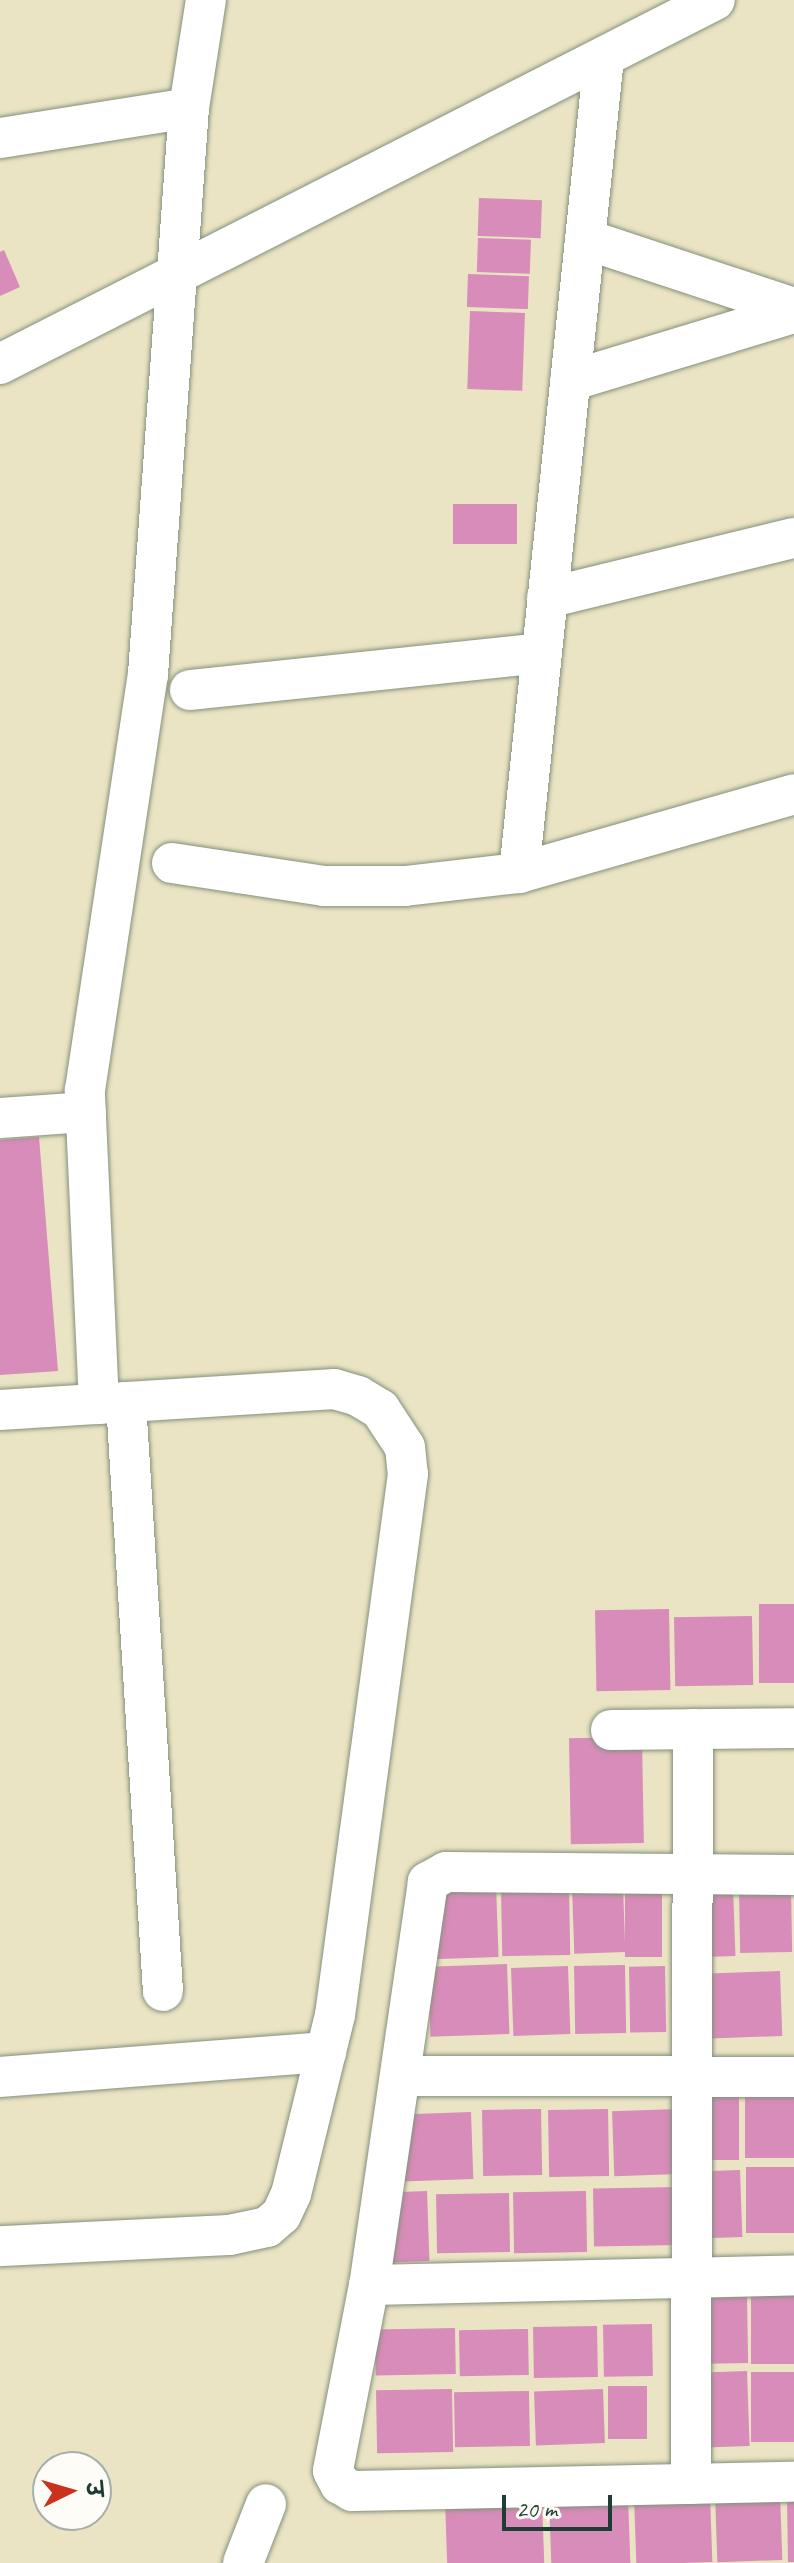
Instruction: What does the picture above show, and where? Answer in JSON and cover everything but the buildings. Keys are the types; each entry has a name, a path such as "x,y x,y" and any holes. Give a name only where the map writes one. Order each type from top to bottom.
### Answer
{"street":[{"path":"163,1991 85,1090 148,674 189,108 204,10 237,0"},
{"path":"0,364 715,0"},
{"path":"519,873 604,58"},
{"path":"0,138 189,108"},
{"path":"585,239 794,310"},
{"path":"570,381 794,310"},
{"path":"547,598 794,538"},
{"path":"190,690 540,653"},
{"path":"172,863 355,888 519,873 794,794"},
{"path":"0,1118 86,1112"},
{"path":"0,1410 334,1389 358,1396 380,1409 405,1447 408,1474 335,2015 291,2194 281,2215 267,2227 229,2235 0,2246"},
{"path":"611,1730 794,1728"},
{"path":"691,2484 690,1876 693,1729"},
{"path":"794,1875 446,1872 433,1878 424,1894 401,2076 369,2285 333,2471 340,2484 352,2491 794,2482"},
{"path":"0,2077 326,2052"},
{"path":"401,2076 794,2077"},
{"path":"369,2285 794,2275"},
{"path":"243,2563 266,2504"}]}
